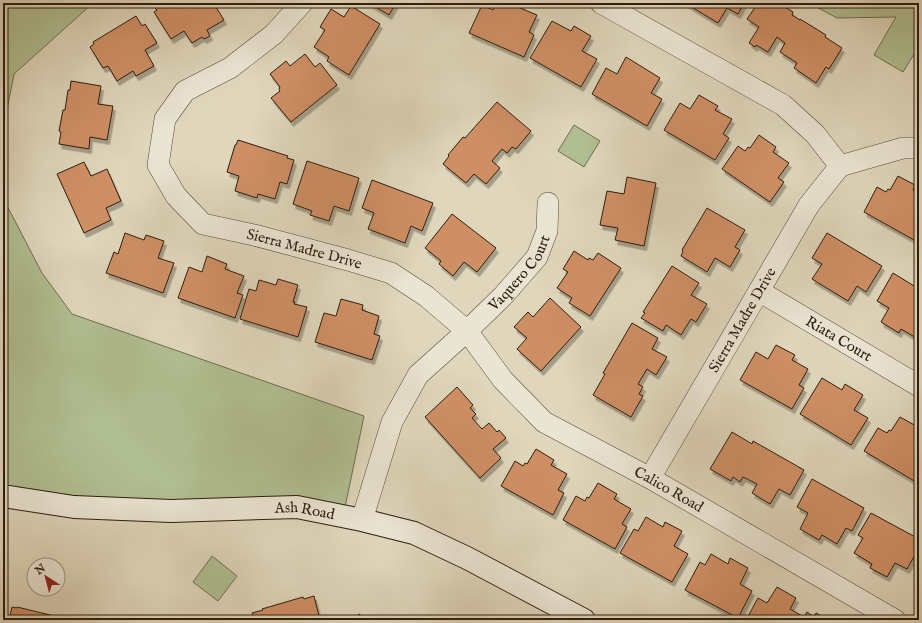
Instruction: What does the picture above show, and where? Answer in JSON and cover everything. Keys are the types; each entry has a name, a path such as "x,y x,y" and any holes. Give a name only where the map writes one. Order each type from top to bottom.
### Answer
{"main road":[{"name":"Ash Road","path":"3,496 74,507 171,511 297,507 362,520 414,533 467,558 576,618"}],"street":[{"name":"Sierra Madre Drive","path":"302,3 274,34 230,68 185,91 164,119 158,165 176,196 203,224 254,235 391,273 426,296 467,331"},
{"path":"601,3 783,104 815,134 840,166 903,148 919,148"},
{"name":"Sierra Madre Drive","path":"650,478 809,205 840,166"},
{"name":"Vaquero Court","path":"467,331 503,296 537,256 547,231 548,203"},
{"name":"Riata Court","path":"759,291 919,386"},
{"name":"Calico Road","path":"467,331 503,380 544,422 650,478 895,620"},
{"path":"362,520 392,422 418,374 467,331"}],"green space":[{"path":"3,3 93,3 14,74 3,130"},
{"path":"809,3 919,3 919,46 903,72 874,55 896,17 837,18"},
{"path":"574,125 600,141 584,167 558,151"},
{"path":"3,198 42,273 72,314 364,416 343,517 3,496"},
{"path":"212,556 237,576 218,601 193,582"}],"building":[{"path":"164,3 216,3 214,4 224,20 207,30 210,36 204,39 202,37 192,43 184,31 171,39 154,12 157,10 155,8"},
{"path":"369,3 396,3 389,15"},
{"path":"496,3 522,3 520,8 537,15 529,32 534,35 524,57 469,33 482,5 493,10"},
{"path":"685,3 744,3 738,14 727,8 718,23"},
{"path":"758,3 779,3 793,12 792,15 826,35 825,37 842,48 829,69 826,67 816,83 794,68 797,63 780,52 785,43 777,37 768,52 749,43 759,27 747,19"},
{"path":"351,6 380,24 349,75 327,61 329,57 314,47 325,30 320,27 331,9 344,17"},
{"path":"136,16 142,26 145,24 157,43 145,50 154,66 136,76 133,71 117,81 108,66 103,68 90,47 94,44 93,42"},
{"path":"552,21 571,31 574,26 591,36 582,51 597,59 581,87 530,58"},
{"path":"305,54 315,67 320,63 337,85 291,122 271,98 280,91 280,87 270,74 286,61 290,66"},
{"path":"626,57 660,78 651,93 662,99 647,126 592,94 606,68 617,74"},
{"path":"71,81 101,86 98,104 113,106 107,140 90,137 89,149 59,144 61,132 59,131 63,110 65,110"},
{"path":"699,95 718,106 715,110 732,119 723,134 729,138 715,160 664,130 680,103 690,109"},
{"path":"497,102 531,131 516,149 512,147 507,153 502,149 492,161 500,168 486,184 474,174 466,183 443,164 449,156 448,155 463,137 465,138"},
{"path":"759,135 776,147 773,152 789,163 778,178 784,182 770,202 722,169 738,146 745,151 748,147 750,148"},
{"path":"238,140 288,156 287,158 294,160 287,184 280,182 275,199 258,194 257,198 235,191 239,176 227,172 235,145"},
{"path":"307,161 359,178 349,211 334,206 329,221 310,215 312,211 293,204"},
{"path":"84,162 91,176 107,169 121,201 106,208 111,220 84,233 57,174"},
{"path":"898,176 915,185 913,190 919,194 919,231 914,240 864,212 877,187 886,192 888,189 890,190"},
{"path":"627,177 656,183 644,246 615,240 618,228 600,225 607,191 624,194"},
{"path":"372,180 433,203 422,231 411,226 405,243 368,229 374,213 362,208"},
{"path":"707,208 745,230 735,247 740,250 730,267 715,258 707,272 681,256 682,250"},
{"path":"452,214 496,248 477,272 464,262 453,276 439,264 441,261 425,248"},
{"path":"125,233 144,240 146,235 164,241 158,258 174,263 163,293 106,273 114,252 118,254"},
{"path":"827,233 882,266 866,292 857,286 848,301 812,279 822,264 812,258"},
{"path":"574,251 588,260 589,258 593,260 598,253 621,268 590,316 569,303 572,298 557,288 568,272 563,269"},
{"path":"207,256 227,264 225,269 244,276 237,293 243,295 235,318 178,298 189,267 202,272"},
{"path":"672,266 699,283 691,295 707,304 696,322 691,319 681,335 666,325 663,331 641,318 645,313 643,312"},
{"path":"893,273 919,289 918,339 901,329 899,333 881,322 889,308 877,301"},
{"path":"278,279 298,285 293,302 295,302 294,304 307,307 298,337 240,319 249,289 256,291 259,280 276,285"},
{"path":"550,298 581,327 541,371 517,349 527,338 514,327 528,312 533,317"},
{"path":"341,299 363,305 362,310 379,316 374,334 380,336 372,360 315,342 324,313 336,316"},
{"path":"632,323 658,338 652,349 667,357 656,375 647,369 638,384 643,387 639,394 643,396 631,417 593,395 605,374 603,373"},
{"path":"776,345 795,355 792,360 808,369 799,385 804,388 792,409 740,380 756,352 768,359"},
{"path":"822,378 842,390 845,384 863,395 854,410 868,418 851,445 800,414"},
{"path":"457,387 473,405 470,408 476,414 472,418 482,429 489,423 497,432 499,430 506,438 493,449 501,458 480,478 425,417"},
{"path":"900,417 918,427 915,432 919,434 919,476 916,482 864,451 878,428 887,433 889,430 891,431"},
{"path":"732,432 752,444 753,441 804,470 790,495 779,489 770,504 752,493 757,484 743,477 740,482 733,477 731,481 710,469"},
{"path":"536,449 554,460 551,465 567,474 558,490 564,493 553,515 501,486 515,461 523,466 525,463 527,464"},
{"path":"812,479 864,508 852,531 846,528 837,544 822,535 819,540 800,529 808,513 797,507"},
{"path":"598,483 617,494 614,499 631,509 622,524 627,527 615,549 563,520 576,496 585,501 587,497 589,498"},
{"path":"871,513 919,539 919,548 907,569 895,563 887,577 870,568 872,564 854,553 863,538 858,535"},
{"path":"646,517 663,527 665,522 682,531 674,546 688,554 672,582 620,553 634,529 638,531"},
{"path":"711,554 728,564 730,558 748,568 740,584 752,591 738,618 685,590 700,562 705,565"},
{"path":"777,587 796,598 790,609 804,617 807,612 814,617 816,613 829,620 746,620 758,598 767,603"},
{"path":"314,596 320,620 254,620 252,613 263,610 262,609 303,597 304,599"},
{"path":"12,607 17,607 67,619 9,620"},
{"path":"359,614 367,620 354,620"}]}
